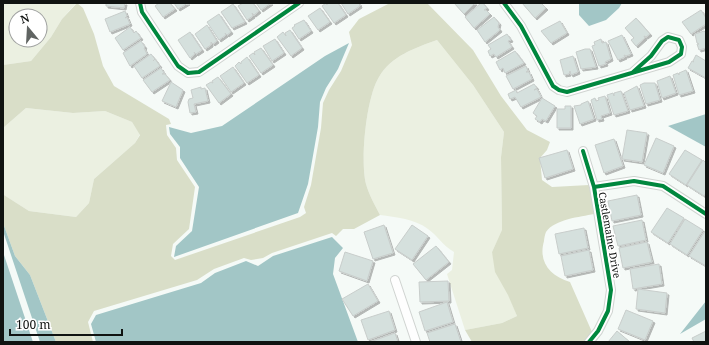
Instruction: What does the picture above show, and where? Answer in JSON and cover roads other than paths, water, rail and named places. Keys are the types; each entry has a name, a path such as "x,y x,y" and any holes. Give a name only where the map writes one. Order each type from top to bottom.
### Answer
{"street":[{"path":"140,3 142,12 178,66 188,73 199,72 299,3"},
{"path":"504,3 521,26 553,86 559,90 567,92 632,73 677,58 681,54 682,47 679,40 668,37 662,41 651,56 632,73"},
{"name":"Castlemaine Drive","path":"583,151 594,187 611,290 608,311 598,331 589,342"},
{"path":"594,187 634,181 663,186 706,214"},
{"path":"395,280 416,342"}],"water":[{"path":"579,3 622,3 619,8 606,20 589,26 579,15"},
{"path":"349,43 338,69 326,88 320,102 318,127 308,184 298,213 174,257 176,246 192,231 199,187 180,158 180,147 170,134 169,127 191,133 222,126 325,56"},
{"path":"706,114 706,147 668,126"},
{"path":"3,223 15,256 30,275 56,342 40,342 3,231"},
{"path":"332,237 343,248 335,258 333,274 358,342 96,342 91,324 96,315 201,283 215,273 246,261 258,266 273,256"},
{"path":"3,252 33,342 3,342"},
{"path":"706,301 706,319 680,334"}]}
